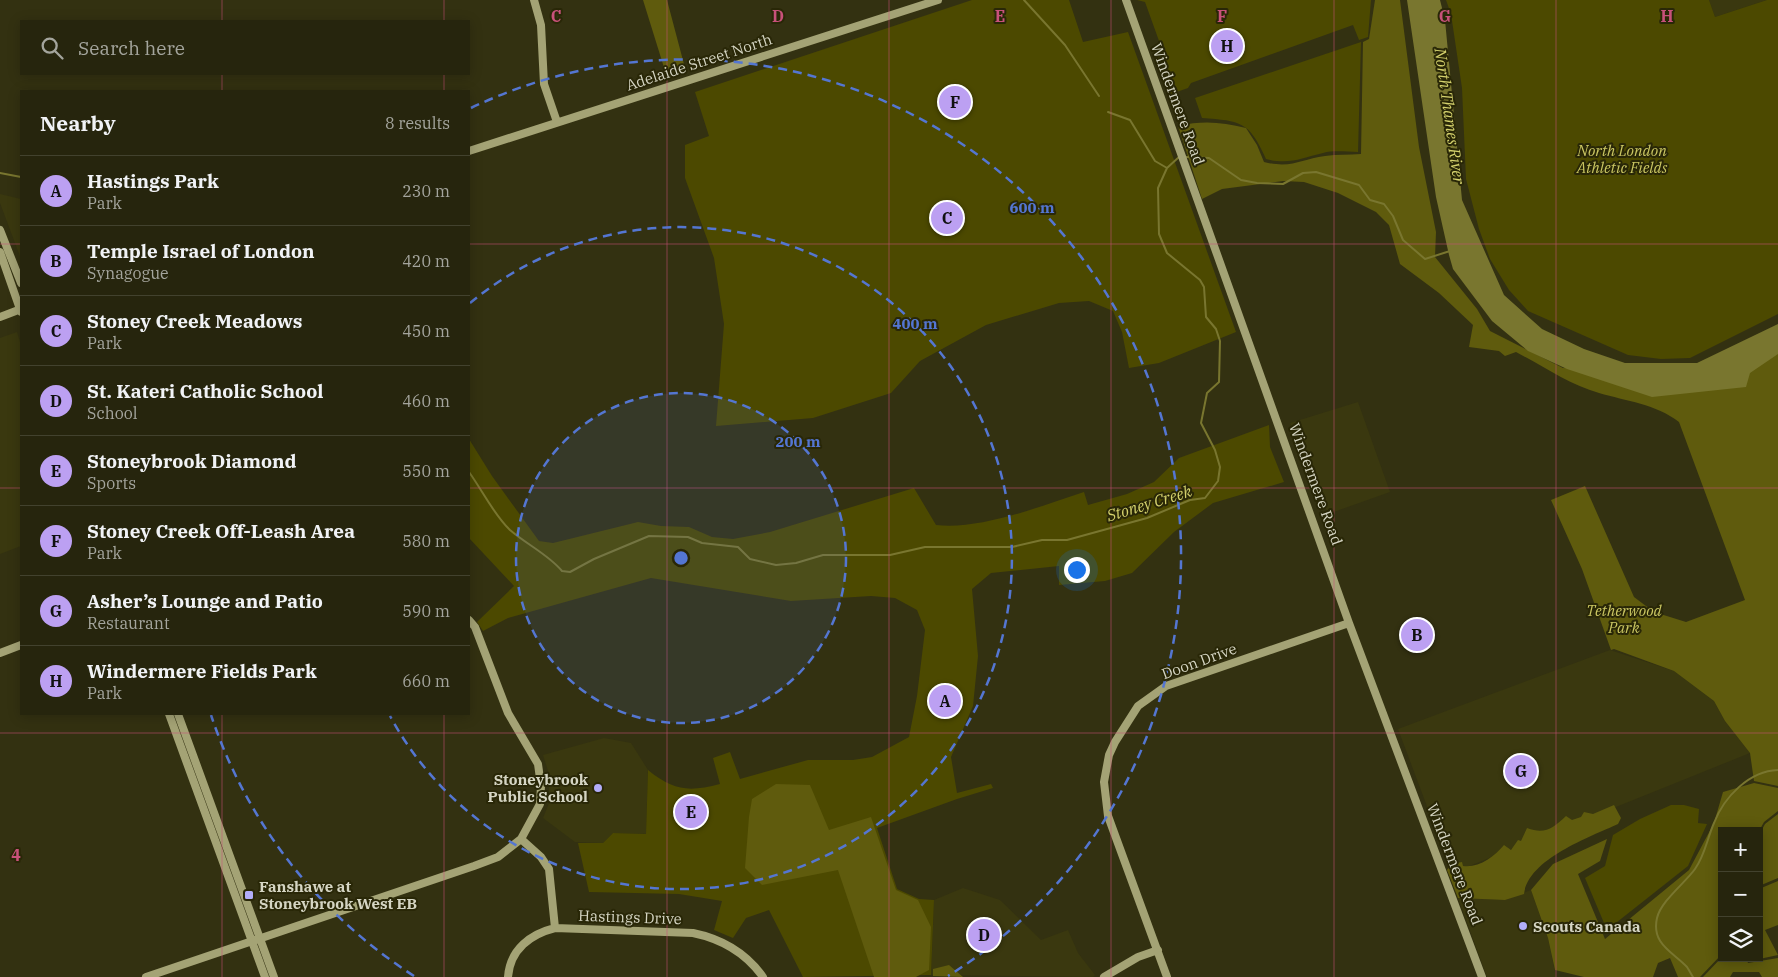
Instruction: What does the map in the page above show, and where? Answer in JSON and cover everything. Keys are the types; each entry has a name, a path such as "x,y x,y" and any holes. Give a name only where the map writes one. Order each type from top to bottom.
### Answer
{"main road":[{"path":"534,0 541,25 544,84 556,122"},
{"name":"Adelaide Street North","path":"470,151 938,0"},
{"name":"Windermere Road","path":"1126,0 1350,623 1482,977"},
{"path":"0,230 20,280"},
{"path":"0,252 20,307"},
{"path":"0,317 20,310"},
{"path":"146,977 474,866 498,857 521,839 540,804 539,770 531,751 508,713 475,627 470,621"},
{"name":"Doon Drive","path":"1167,977 1108,816 1105,792 1106,768 1109,755 1122,728 1138,706 1166,686 1350,623"},
{"path":"0,653 20,645"},
{"path":"169,715 265,977"},
{"path":"178,715 274,977"},
{"path":"521,839 540,857 549,869 555,928"},
{"name":"Hastings Drive","path":"508,977 511,962 525,941 537,932 555,928 693,932 711,937 729,946 744,957 763,977"},
{"path":"1104,977 1138,957 1158,950"}],"shaded area":[{"path":"1709,0 1767,0 1715,17"},
{"path":"0,194 20,199 20,256 0,203"},
{"path":"17,332 20,342 20,546 0,554 0,338"},
{"path":"1358,402 1390,492 1328,514 1290,423"},
{"path":"1610,650 1674,671 1714,701 1725,721 1750,753 1452,873 1398,729"},
{"name":"Stoneybrook Public School","path":"604,738 631,743 648,770 646,834 613,833 603,843 575,842 543,818 549,803 549,774 543,755"},
{"path":"963,888 1000,900 1041,940 1068,930 1078,953 1095,975 1093,977 931,975 934,900"},
{"path":"1531,890 1548,938 1556,977 1487,977 1458,898 1505,900"}],"green space":[{"path":"643,0 667,0 685,68 666,74"},
{"path":"972,0 1069,0 1083,42 1128,32 1236,332 1159,363 1129,368 1122,332 1113,311 1089,301 1059,303 986,325 920,361 891,393 813,418 716,426 724,324 714,258 685,178 685,145 709,136 695,92"},
{"path":"1137,0 1371,0 1368,37 1359,40 1353,25 1191,83 1188,88 1168,95 1156,60 1163,52 1145,2"},
{"name":"Tetherwood Park","path":"1375,0 1400,0 1419,147 1436,232 1435,257 1477,309 1490,331 1563,368 1747,371 1778,350 1778,786 1754,781 1750,753 1725,721 1714,701 1674,671 1614,649 1611,650 1582,569 1551,500 1585,486 1634,597 1654,612 1686,622 1745,600 1679,422 1651,407 1588,390 1516,352 1505,356 1499,351 1469,347 1473,325 1439,293 1400,264 1389,225 1376,212 1338,193 1304,182 1283,181 1222,189 1202,199 1178,126 1212,122 1246,128 1257,145 1264,162 1274,164 1296,163 1330,155 1361,154 1363,42 1369,39"},
{"name":"North London Athletic Fields","path":"1446,0 1709,0 1715,17 1767,0 1778,0 1778,314 1690,358 1661,359 1628,355 1528,311 1509,290 1490,259 1479,229 1466,179 1462,88 1451,14"},
{"path":"1361,42 1358,152 1336,151 1302,159 1274,161 1266,159 1254,137 1242,125 1226,120 1202,118 1195,98"},
{"path":"1269,425 1270,447 1284,482 1213,503 1174,532 1132,573 1105,581 1059,585 1059,566 991,573 972,589 978,656 973,706 951,757 957,793 991,784 993,788 877,828 897,889 919,899 934,900 931,975 803,977 769,910 746,918 733,938 714,930 722,901 679,894 589,892 578,843 603,843 613,833 646,834 648,770 674,786 690,789 699,788 720,784 713,758 730,752 740,779 808,760 853,760 872,757 909,737 917,696 925,630 917,610 895,598 871,596 791,601 651,578 508,618 483,631 477,622 514,586 470,539 470,441 492,476 539,541 553,543 638,522 661,526 689,527 712,537 733,539 770,532 914,488 936,525 972,524 1011,516 1084,492 1088,505 1127,494 1154,482 1179,458"},
{"path":"1754,783 1778,788 1778,811 1764,822 1761,827 1718,827 1718,958 1700,977 1678,977 1670,958 1658,963 1653,977 1584,977 1555,970 1548,938 1531,890 1553,864 1607,839 1600,861 1578,874 1605,939 1689,870 1714,823 1723,792"},
{"path":"776,784 810,785 829,830 871,817 896,890 918,900 931,927 929,970 916,977 874,977 838,870 762,885 745,868 752,799"},
{"path":"1614,805 1621,818 1618,824 1577,843 1548,860 1536,870 1528,881 1524,894 1505,900 1458,898 1447,870 1451,864 1462,862 1463,866 1475,865 1496,854 1504,845 1511,850 1518,840 1521,841 1527,828 1539,831 1548,829 1566,816 1572,820 1581,817 1584,812 1593,814"},
{"path":"1671,805 1684,805 1699,809 1698,823 1707,824 1688,866 1607,930 1585,878 1605,866 1613,835 1640,819"},
{"path":"1778,814 1778,878 1763,884 1763,828"},
{"path":"1778,881 1778,925 1765,930 1778,955 1763,958 1763,917 1763,887"},
{"path":"1778,958 1778,977 1762,977 1759,972 1733,972 1730,977 1703,977 1718,961 1748,963"},
{"path":"949,965 963,977 933,976 933,969"}],"water":[{"name":"North Thames River","path":"1407,0 1440,0 1445,20 1462,200 1504,295 1542,329 1584,349 1625,363 1697,363 1778,324 1778,354 1750,373 1746,387 1652,397 1567,369 1528,351 1492,321 1453,269 1449,255 1436,197"}],"waterway":[{"path":"1024,0 1065,45 1099,96"},
{"path":"1108,112 1130,120 1155,161 1167,168"},
{"name":"Stoney Creek","path":"470,474 493,510 510,530 551,560 562,571 570,572 594,559 649,536 688,537 702,543 738,547 750,559 776,565 796,563 823,555 890,555 925,547 1012,547 1042,540 1067,540 1147,518 1190,500 1205,498 1218,481 1220,467 1215,450 1201,423 1207,393 1219,382 1220,341 1216,329 1206,317 1204,287 1200,280 1167,253 1159,234 1158,188 1167,168 1179,157"},
{"name":"Stoney Creek","path":"1186,157 1209,158 1241,180 1257,183 1283,184 1303,173 1316,172 1359,185 1370,200 1384,204 1393,216 1403,240 1425,259 1450,251"},
{"name":"Stoney Creek","path":"0,173 20,177"},
{"path":"1693,977 1687,967 1660,941 1656,927 1659,912 1698,864 1704,853 1718,813 1731,795 1748,780 1757,775 1767,771 1778,770"}],"place":[{"name":"Windermere Fields Park","path":"1227,46"},
{"name":"Stoney Creek Off-Leash Area","path":"955,102"},
{"name":"Stoney Creek Meadows","path":"947,218"},
{"name":"Temple Israel of London","path":"1417,635"},
{"name":"Hastings Park","path":"945,701"},
{"name":"Asher’s Lounge and Patio","path":"1521,771"},
{"name":"Stoneybrook Public School","path":"598,788"},
{"name":"Stoneybrook Diamond","path":"691,812"},
{"name":"Fanshawe at Stoneybrook West EB","path":"249,895"},
{"name":"Scouts Canada","path":"1523,926"},
{"name":"St. Kateri Catholic School","path":"984,935"}]}
